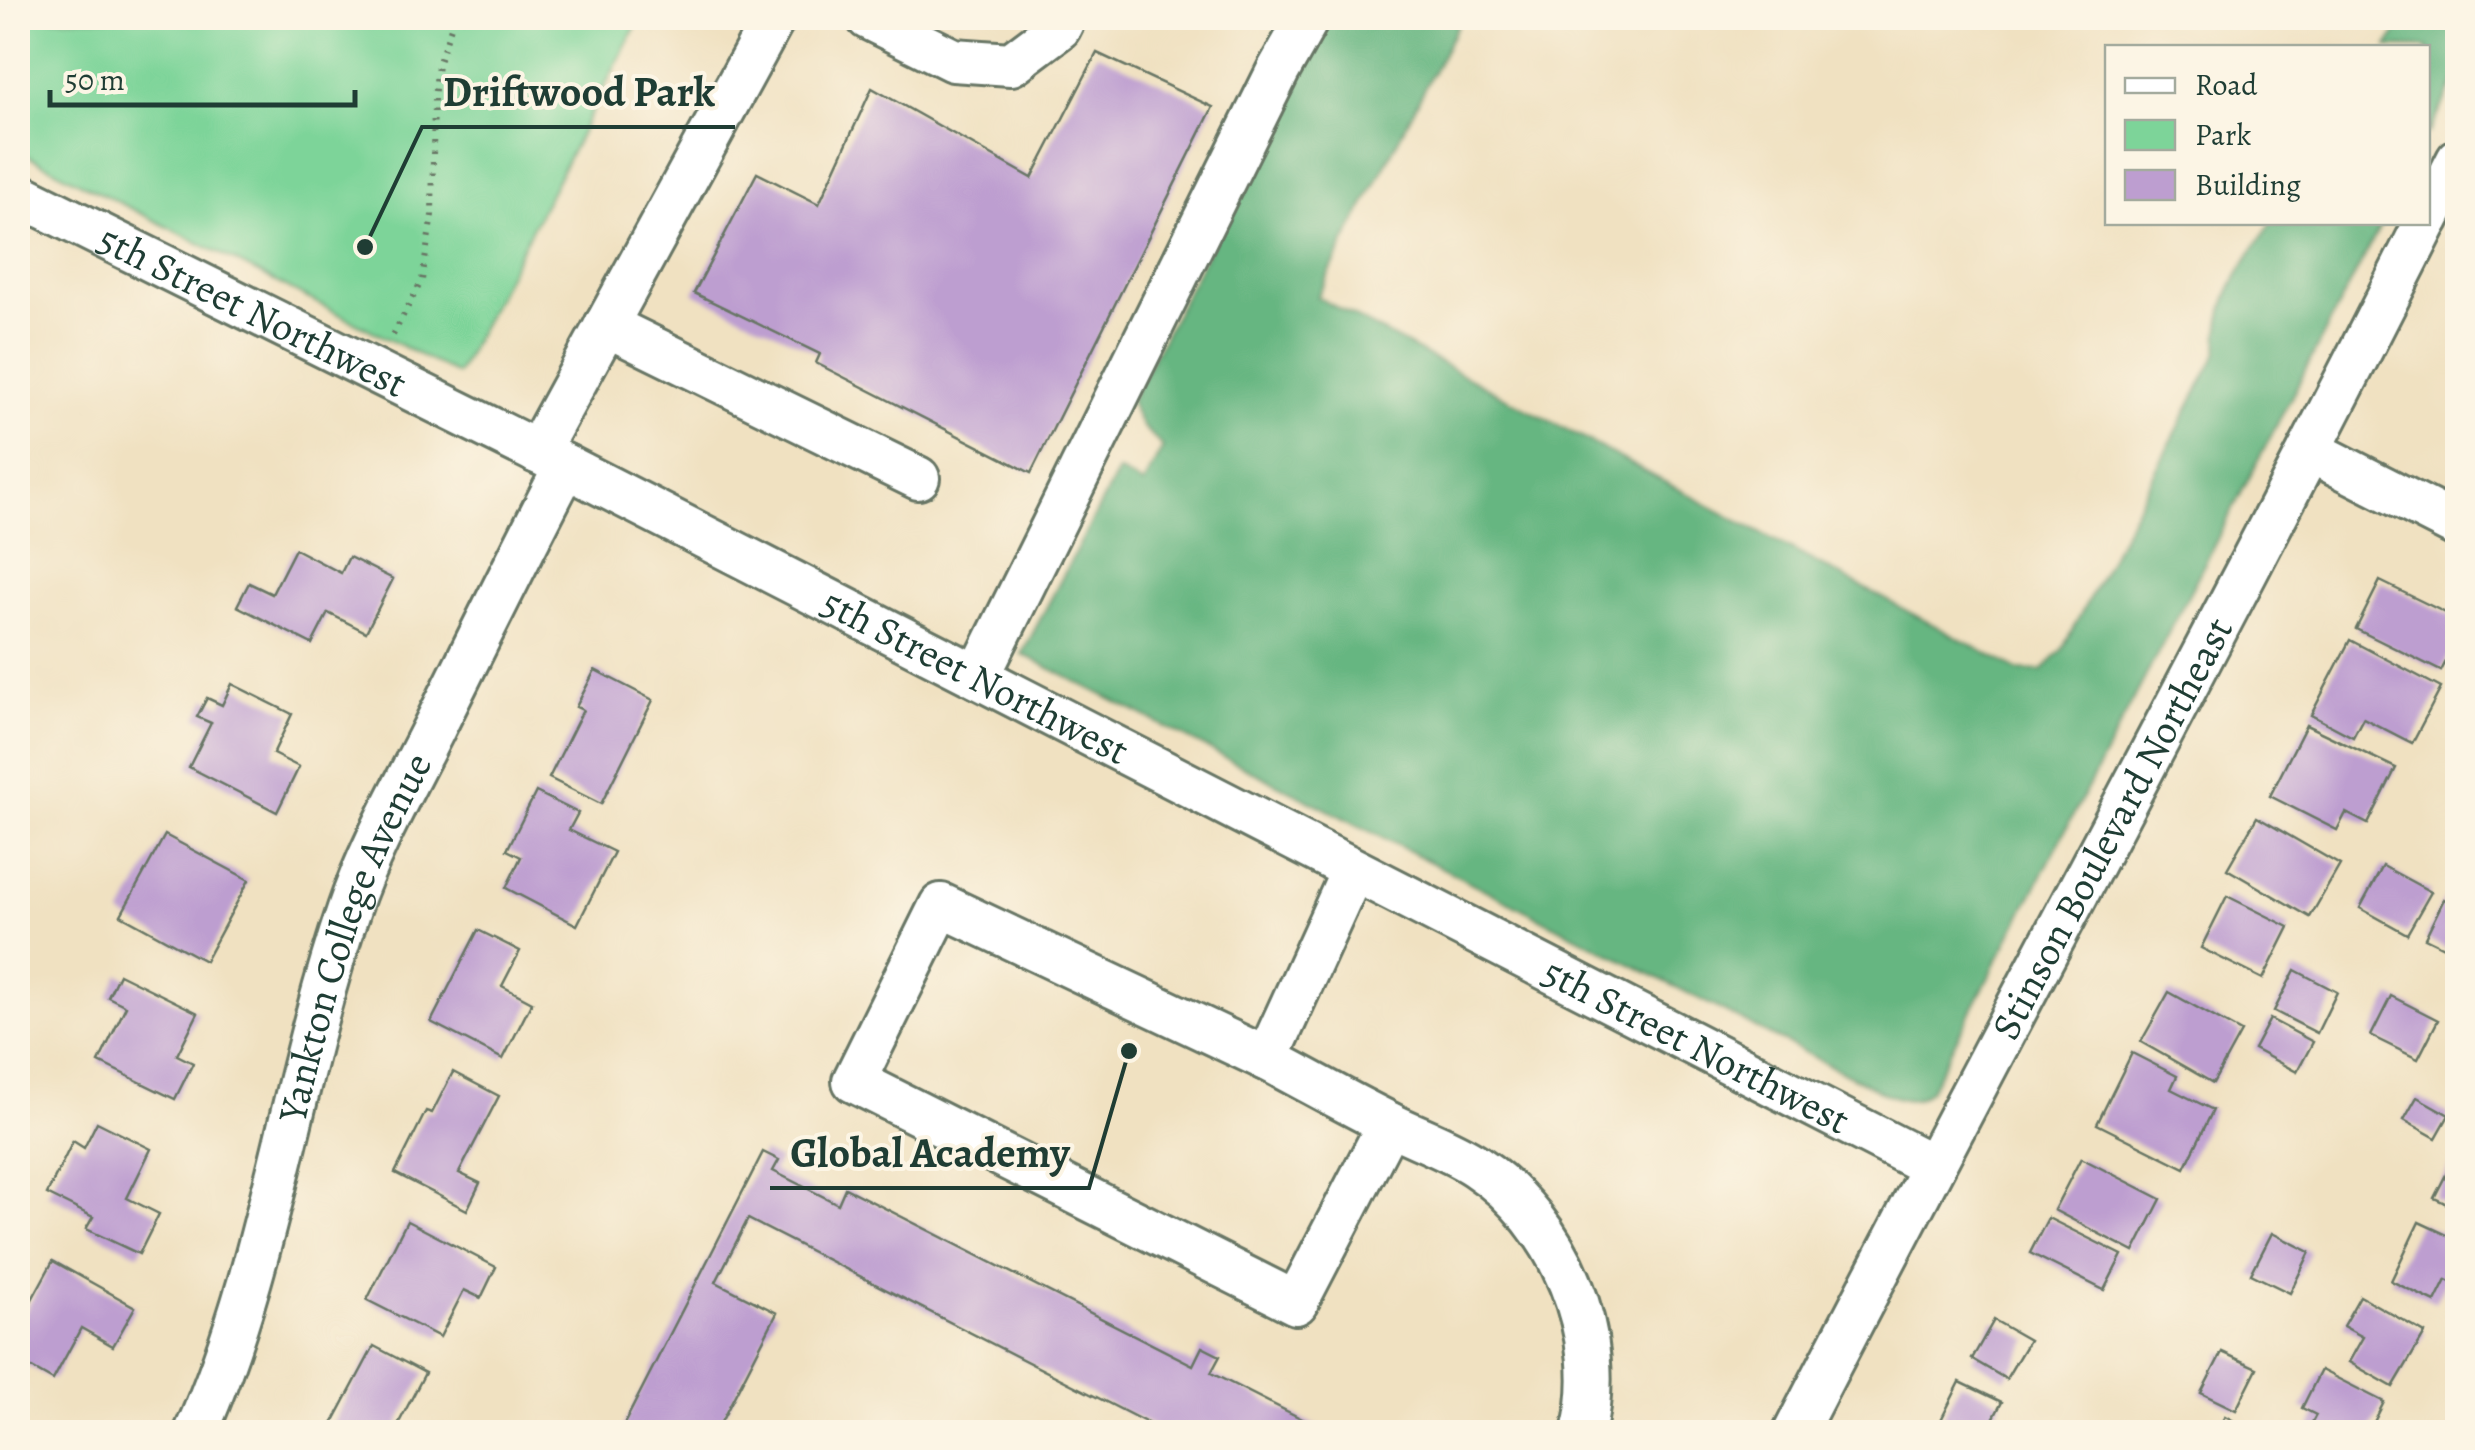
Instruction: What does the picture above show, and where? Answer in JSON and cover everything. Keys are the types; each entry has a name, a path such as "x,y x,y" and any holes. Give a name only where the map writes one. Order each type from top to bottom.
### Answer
{"street":[{"name":"Yankton College Avenue","path":"196,1432 224,1369 248,1292 316,1014 350,905 552,459 606,325 774,18"},
{"path":"868,18 953,60 1011,64 1059,28 1064,18"},
{"path":"978,677 1278,70 1308,18"},
{"name":"Stinson Boulevard Northeast","path":"2430,215 2458,160"},
{"name":"5th Street Northwest","path":"18,194 552,459 1932,1166"},
{"name":"Stinson Boulevard Northeast","path":"1795,1432 2311,450 2425,225"},
{"path":"606,325 918,478"},
{"path":"2311,450 2458,526"},
{"path":"1266,1058 1354,870"},
{"path":"1389,1124 1296,1302 854,1081 941,906 1266,1058 1477,1166 1522,1206 1558,1257 1583,1316 1590,1372 1583,1432"}],"path":[{"path":"374,372 422,280 432,216 434,97 438,65 454,18"}],"green space":[{"path":"18,18 640,18 457,374 18,151"},
{"path":"1328,18 1461,18 1317,297 2018,670 2042,671 2062,650 2218,352 2222,314 2233,283 2270,225 2381,225 1930,1090 1913,1099 1884,1093 1022,654 1118,471 1143,484 1163,447 1141,425 1130,402"},
{"path":"2404,18 2457,18 2457,77 2430,131 2430,45 2389,45"}],"building":[{"path":"1097,53 1213,107 1031,473 816,363 820,354 694,293 757,173 819,204 872,88 1032,178"},
{"path":"295,549 341,573 349,557 393,579 366,632 328,613 312,644 237,606 249,583 272,594"},
{"path":"2380,581 2458,619 2458,638 2441,671 2356,629"},
{"path":"18,605 27,610 18,628"},
{"path":"2350,640 2441,688 2412,743 2363,718 2353,737 2311,715"},
{"path":"595,670 653,700 601,804 549,778 583,710 576,707"},
{"path":"232,684 292,714 273,754 299,767 277,812 189,767 211,723 197,717 207,698 222,705"},
{"path":"2306,725 2396,768 2368,824 2346,813 2337,830 2270,796"},
{"path":"536,792 578,813 569,830 614,852 577,925 506,888 521,857 507,850"},
{"path":"2257,817 2340,865 2310,917 2227,869"},
{"path":"165,835 249,880 205,961 121,915"},
{"path":"2383,866 2431,892 2407,934 2360,908"},
{"path":"2227,896 2289,927 2263,979 2201,948"},
{"path":"2444,899 2458,906 2458,954 2425,938"},
{"path":"478,930 520,951 502,986 532,1002 503,1059 431,1022"},
{"path":"2295,970 2337,992 2317,1033 2274,1011"},
{"path":"119,974 198,1013 177,1055 193,1063 175,1099 99,1062 126,1006 108,997"},
{"path":"2169,992 2241,1032 2213,1083 2141,1042"},
{"path":"2391,996 2438,1020 2418,1059 2371,1036"},
{"path":"2270,1019 2313,1042 2297,1072 2254,1049"},
{"path":"2132,1053 2177,1076 2171,1089 2213,1110 2185,1168 2097,1124"},
{"path":"453,1072 499,1096 459,1173 480,1183 467,1210 395,1173 426,1111 432,1113"},
{"path":"2417,1097 2449,1115 2436,1138 2404,1120"},
{"path":"97,1122 151,1149 127,1198 159,1214 139,1254 86,1229 93,1217 47,1194 73,1141 84,1148"},
{"path":"2458,1151 2458,1209 2434,1198"},
{"path":"763,1152 779,1160 773,1171 838,1204 845,1188 1193,1365 1202,1347 1220,1356 1211,1373 1328,1432 1160,1432 748,1219 716,1282 777,1313 716,1432 620,1432"},
{"path":"2081,1158 2161,1199 2134,1252 2054,1210"},
{"path":"2048,1218 2122,1255 2104,1290 2030,1253"},
{"path":"407,1221 496,1267 481,1298 464,1290 440,1337 367,1300"},
{"path":"2419,1222 2458,1240 2458,1286 2446,1280 2435,1302 2391,1281"},
{"path":"2272,1233 2310,1252 2290,1293 2251,1274"},
{"path":"53,1261 135,1307 113,1346 81,1328 53,1380 18,1360 18,1325"},
{"path":"2360,1296 2425,1333 2393,1387 2349,1362 2363,1337 2343,1326"},
{"path":"1994,1320 2029,1340 2006,1379 1972,1359"},
{"path":"374,1346 425,1373 394,1432 328,1432"},
{"path":"2222,1352 2257,1368 2236,1410 2201,1393"},
{"path":"2321,1370 2384,1402 2369,1432 2307,1432 2316,1415 2302,1408"},
{"path":"1960,1382 2002,1402 1990,1425 2006,1432 1935,1432"},
{"path":"2225,1416 2254,1432 2216,1432"}],"place":[{"name":"Driftwood Park","path":"365,247"},
{"name":"Global Academy","path":"1129,1051"}]}
